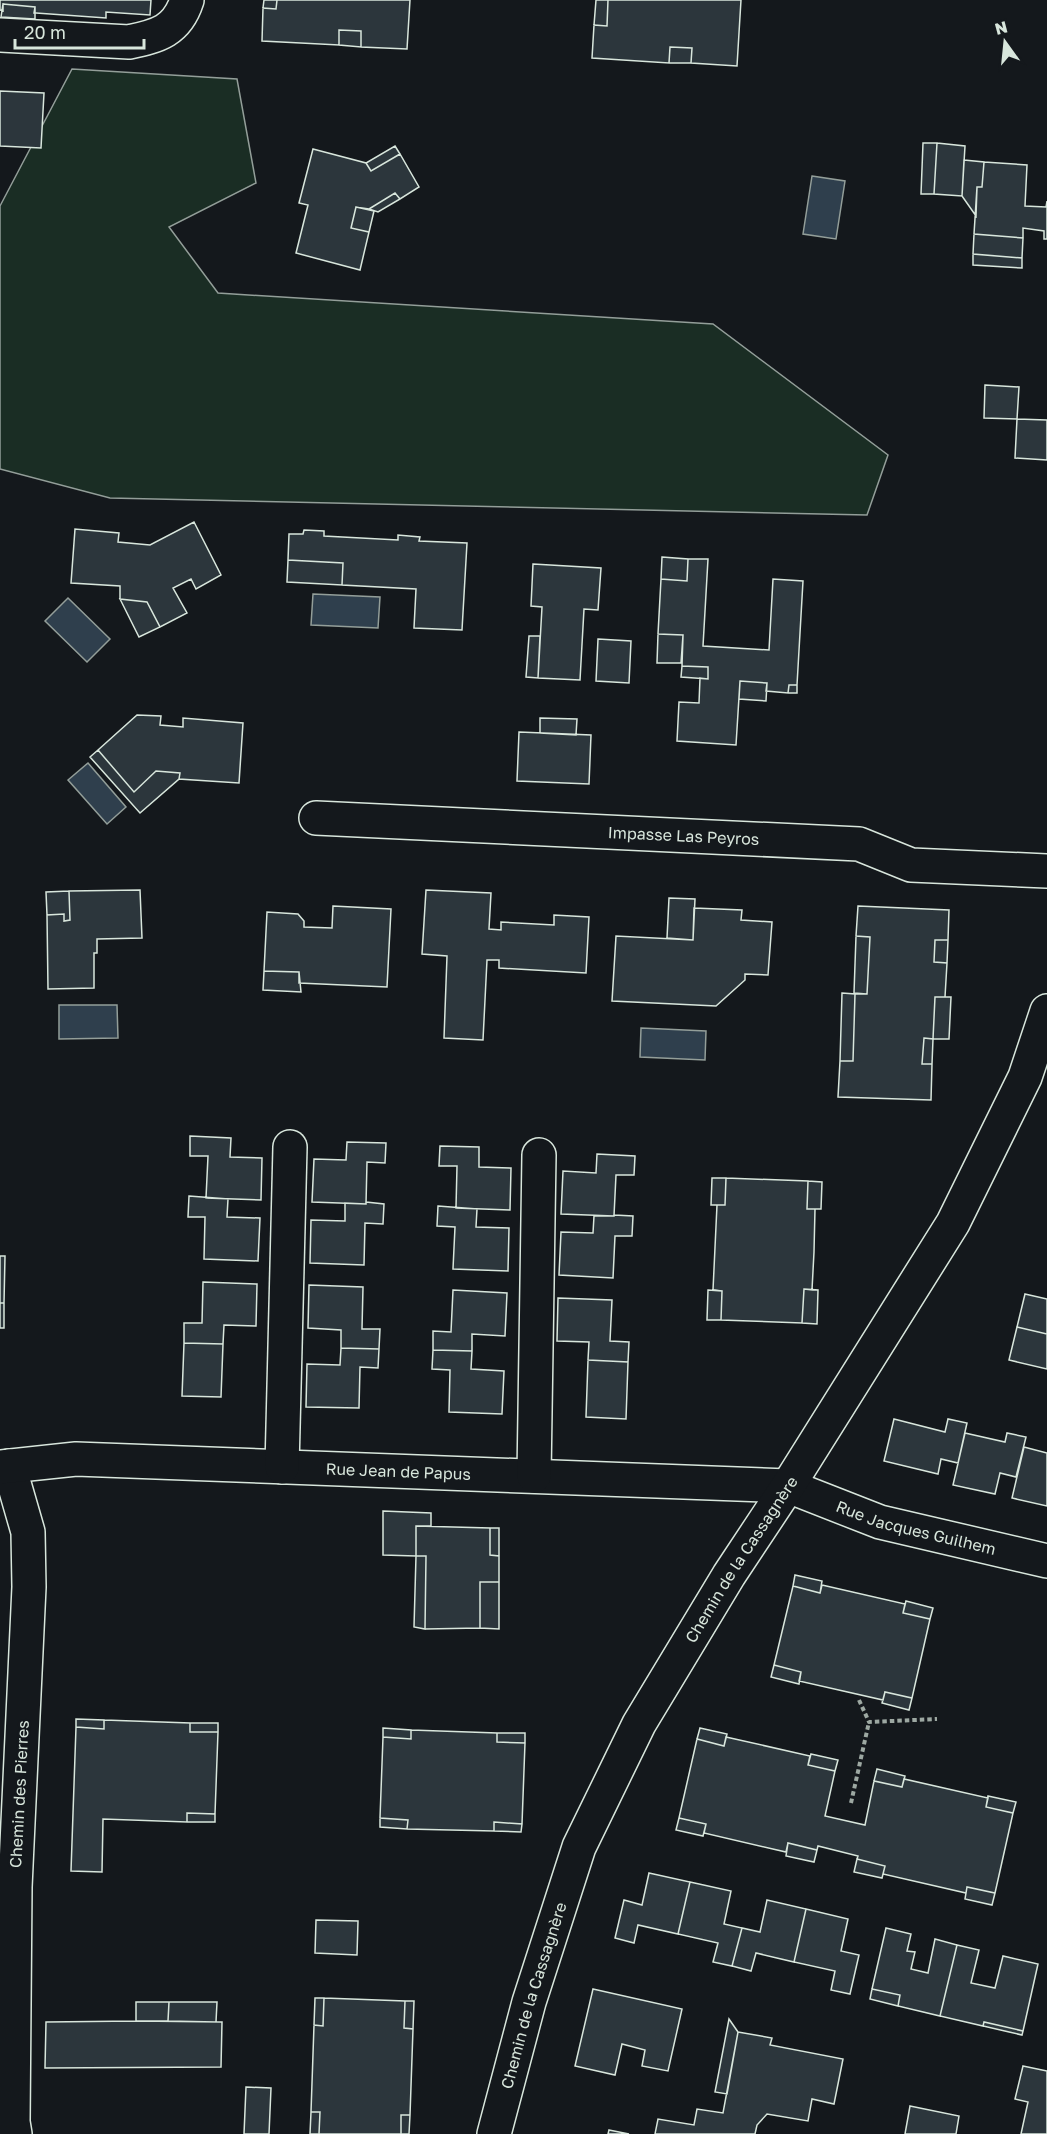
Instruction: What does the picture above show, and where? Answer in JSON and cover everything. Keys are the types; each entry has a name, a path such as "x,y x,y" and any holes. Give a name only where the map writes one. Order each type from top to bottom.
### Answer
{"street":[{"path":"0,35 129,42 147,38 172,26 182,14 187,0"},
{"name":"Impasse Las Peyros","path":"316,818 859,844 911,865 1047,871"},
{"name":"Chemin de la Cassagnère","path":"494,2134 529,2002 579,1847 639,1724 729,1575 788,1486 952,1222 1025,1077 1039,1061 1047,1011"},
{"path":"282,1467 290,1147"},
{"path":"534,1476 539,1155"},
{"name":"Rue Jean de Papus","path":"5,1467 76,1460 788,1486"},
{"name":"Chemin des Pierres","path":"5,1467 28,1532 29,1587 15,1887 13,2111 15,2134"},
{"name":"Rue Jacques Guilhem","path":"788,1486 880,1522 1047,1561"}],"path":[{"path":"851,1803 870,1722 860,1700"},
{"path":"870,1722 937,1719"}],"green space":[{"path":"72,69 237,79 256,183 169,227 218,293 713,324 888,455 867,515 110,498 0,469 0,206"}],"water":[{"path":"812,176 845,181 836,239 803,234"},
{"path":"313,594 380,597 378,628 311,625"},
{"path":"68,598 110,639 87,662 45,621"},
{"path":"88,763 126,807 107,824 68,780"},
{"path":"59,1005 117,1005 118,1038 59,1039"},
{"path":"641,1028 706,1031 705,1060 640,1057"}],"building":[{"path":"0,0 151,0 150,15 106,12 106,18 34,13 35,7 3,4 3,11 0,10"},
{"path":"264,0 277,0 276,9 263,8"},
{"path":"277,0 410,0 407,49 361,47 361,31 339,30 339,45 262,41 263,8 276,9"},
{"path":"596,0 608,0 607,26 594,25"},
{"path":"608,0 741,0 737,66 691,63 692,48 670,47 669,63 592,58 594,25 607,26"},
{"path":"3,4 35,7 35,19 1,17"},
{"path":"339,30 361,31 361,47 339,45"},
{"path":"670,47 692,48 691,63 669,63"},
{"path":"0,91 44,93 41,148 0,146"},
{"path":"923,143 937,143 934,194 921,194"},
{"path":"937,143 965,146 962,196 934,194"},
{"path":"395,146 400,154 371,171 366,163"},
{"path":"313,149 366,163 371,171 400,154 419,187 400,199 395,193 369,209 356,207 351,228 369,232 360,270 296,253 308,205 299,203"},
{"path":"964,160 984,162 982,187 977,187 976,216 962,196"},
{"path":"984,162 1027,165 1025,206 1046,207 1047,201 1047,239 1044,239 1044,231 1023,228 1023,238 974,234 977,187 982,187"},
{"path":"395,193 400,199 378,212 369,209"},
{"path":"356,207 374,211 369,232 351,228"},
{"path":"974,234 1023,238 1022,258 973,254"},
{"path":"973,254 1022,258 1022,268 973,265"},
{"path":"985,385 1019,387 1017,419 984,418"},
{"path":"1017,419 1047,420 1047,460 1015,458"},
{"path":"194,522 221,575 196,589 191,579 173,588 187,613 160,627 147,602 120,599 120,586 71,583 75,529 119,533 118,542 150,545"},
{"path":"304,530 324,531 324,536 398,540 398,535 420,537 419,541 467,543 462,630 414,628 416,589 342,585 343,563 288,560 289,534 303,534"},
{"path":"662,557 688,559 687,581 661,579"},
{"path":"688,559 708,559 703,646 769,650 773,579 803,581 797,685 789,685 788,693 766,691 767,683 740,681 736,745 677,741 679,702 699,703 700,678 708,679 708,667 682,666 683,635 658,634 661,579 687,581"},
{"path":"288,560 343,563 342,585 287,582"},
{"path":"533,564 601,568 598,610 584,609 580,680 538,678 542,607 531,606"},
{"path":"120,599 147,602 160,627 139,637"},
{"path":"658,634 683,635 681,663 657,663"},
{"path":"529,636 540,636 538,678 526,677"},
{"path":"598,639 631,641 629,683 596,681"},
{"path":"682,666 708,667 708,679 681,677"},
{"path":"740,681 767,683 766,701 739,699"},
{"path":"789,685 797,685 797,693 788,693"},
{"path":"137,715 161,716 160,725 183,727 183,718 243,723 239,783 179,779 180,773 156,771 134,792 98,750"},
{"path":"540,718 577,719 576,735 540,733"},
{"path":"519,732 591,735 589,784 517,781"},
{"path":"98,750 134,792 156,771 180,773 179,779 140,813 90,757"},
{"path":"140,890 142,938 97,939 97,953 94,953 94,988 48,989 47,915 64,914 64,921 70,920 69,891"},
{"path":"426,890 491,893 489,929 501,930 501,922 554,925 554,915 589,917 586,973 499,968 499,960 487,960 483,1040 444,1038 447,956 422,954"},
{"path":"69,891 70,920 64,921 64,914 47,915 46,892"},
{"path":"669,898 695,899 693,940 667,938"},
{"path":"333,906 391,909 387,987 299,983 299,972 264,971 267,912 298,914 304,921 304,927 332,928"},
{"path":"858,906 949,910 948,940 935,940 934,962 947,963 945,997 935,997 933,1039 924,1038 922,1064 932,1064 931,1100 838,1097 840,1061 853,1061 855,994 867,994 870,937 856,936"},
{"path":"694,908 742,910 741,920 772,922 768,975 745,974 745,980 716,1006 612,1001 616,936 693,940"},
{"path":"856,936 870,937 867,994 854,993"},
{"path":"935,940 948,940 947,963 934,962"},
{"path":"264,971 299,972 301,992 263,990"},
{"path":"842,993 855,994 853,1061 840,1061"},
{"path":"935,997 951,997 949,1039 933,1039"},
{"path":"924,1038 933,1039 932,1064 922,1064"},
{"path":"190,1136 231,1138 230,1157 262,1158 261,1200 206,1198 208,1156 190,1156"},
{"path":"347,1142 386,1143 385,1163 367,1162 366,1204 312,1202 314,1159 346,1160"},
{"path":"440,1146 479,1147 479,1167 511,1168 510,1210 456,1208 457,1166 439,1166"},
{"path":"597,1154 635,1156 634,1175 616,1175 614,1216 561,1214 563,1171 596,1173"},
{"path":"712,1178 726,1178 725,1205 711,1205"},
{"path":"726,1178 808,1181 807,1209 815,1209 814,1252 812,1290 804,1289 802,1323 721,1320 722,1291 713,1290 717,1205 725,1205"},
{"path":"808,1181 822,1182 821,1209 807,1209"},
{"path":"189,1196 228,1199 227,1217 260,1218 258,1261 204,1259 205,1217 188,1217"},
{"path":"366,1202 384,1204 383,1224 365,1223 364,1265 310,1263 311,1220 345,1221 345,1203 366,1204"},
{"path":"438,1206 477,1209 476,1227 509,1228 508,1271 453,1269 455,1227 437,1226"},
{"path":"594,1216 633,1216 632,1236 615,1236 613,1278 559,1275 561,1232 593,1233"},
{"path":"0,1256 5,1256 4,1303 0,1303"},
{"path":"203,1282 257,1284 256,1326 224,1325 223,1344 184,1343 184,1323 202,1323"},
{"path":"309,1285 363,1287 362,1329 380,1329 379,1349 341,1348 341,1330 308,1328"},
{"path":"804,1289 818,1290 817,1324 802,1323"},
{"path":"453,1290 507,1293 505,1336 472,1334 472,1351 433,1350 433,1331 451,1332"},
{"path":"708,1290 722,1291 721,1320 707,1320"},
{"path":"1025,1294 1047,1299 1047,1334 1017,1327"},
{"path":"558,1298 612,1300 610,1341 629,1342 628,1362 588,1360 589,1342 557,1341"},
{"path":"0,1303 4,1303 4,1328 0,1328"},
{"path":"1017,1327 1047,1334 1047,1369 1009,1360"},
{"path":"184,1343 223,1344 221,1397 182,1396"},
{"path":"341,1348 379,1349 378,1368 360,1367 359,1408 306,1407 307,1364 340,1365"},
{"path":"433,1350 472,1351 471,1369 504,1371 502,1414 449,1412 450,1370 432,1369"},
{"path":"588,1360 628,1362 626,1419 586,1417"},
{"path":"894,1419 945,1432 948,1419 967,1423 958,1463 941,1459 938,1474 884,1461"},
{"path":"965,1433 1005,1442 1007,1433 1026,1437 1016,1477 1000,1473 995,1494 953,1485"},
{"path":"1024,1447 1047,1453 1047,1506 1012,1498"},
{"path":"383,1511 431,1513 431,1526 416,1526 416,1556 383,1555"},
{"path":"416,1526 490,1528 490,1555 499,1556 499,1582 480,1582 480,1628 425,1629 426,1556 416,1556"},
{"path":"490,1528 499,1528 499,1556 490,1555"},
{"path":"416,1556 426,1556 425,1629 414,1627"},
{"path":"795,1575 822,1581 820,1593 793,1586"},
{"path":"480,1582 499,1582 499,1629 480,1628"},
{"path":"822,1585 905,1604 903,1613 930,1619 912,1698 885,1692 883,1700 799,1681 801,1672 774,1665 793,1586 820,1593"},
{"path":"906,1601 933,1608 930,1619 903,1613"},
{"path":"774,1665 801,1672 799,1684 771,1677"},
{"path":"885,1692 912,1698 909,1710 882,1703"},
{"path":"76,1719 104,1720 104,1729 76,1727"},
{"path":"104,1720 190,1723 190,1732 218,1732 215,1814 187,1813 187,1822 103,1819 102,1872 71,1871 76,1727 104,1729"},
{"path":"190,1723 218,1723 218,1732 190,1732"},
{"path":"383,1728 411,1730 411,1739 383,1737"},
{"path":"700,1728 727,1734 724,1746 697,1739"},
{"path":"411,1730 497,1733 497,1742 525,1743 522,1824 494,1822 494,1831 407,1829 408,1820 380,1818 383,1737 411,1739"},
{"path":"497,1733 525,1733 525,1743 497,1742"},
{"path":"726,1737 810,1756 808,1765 835,1771 825,1816 865,1825 874,1781 902,1787 904,1779 988,1798 986,1807 1013,1813 995,1893 967,1887 966,1893 883,1874 885,1866 857,1859 858,1856 818,1846 817,1850 788,1843 786,1852 704,1833 706,1824 679,1818 697,1739 724,1746"},
{"path":"811,1754 838,1760 835,1771 808,1765"},
{"path":"877,1769 905,1776 902,1787 874,1781"},
{"path":"988,1796 1016,1802 1013,1813 986,1807"},
{"path":"187,1813 215,1814 215,1822 187,1822"},
{"path":"380,1818 408,1820 407,1829 380,1827"},
{"path":"679,1818 706,1824 703,1836 676,1830"},
{"path":"494,1822 522,1824 521,1832 494,1831"},
{"path":"788,1843 817,1850 814,1862 786,1856"},
{"path":"857,1859 885,1866 882,1878 854,1872"},
{"path":"649,1873 690,1882 678,1934 638,1925 634,1943 615,1938 624,1900 642,1905"},
{"path":"690,1882 731,1891 724,1924 742,1928 732,1966 713,1962 718,1943 678,1934"},
{"path":"967,1887 995,1893 992,1905 965,1899"},
{"path":"767,1900 806,1909 794,1962 756,1953 751,1971 732,1966 742,1928 760,1932"},
{"path":"806,1909 848,1919 841,1951 859,1955 850,1994 831,1990 835,1971 794,1962"},
{"path":"316,1920 358,1921 357,1955 315,1953"},
{"path":"886,1928 911,1934 907,1951 915,1952 911,1969 928,1973 935,1939 957,1945 940,2016 898,2006 900,1995 872,1989"},
{"path":"957,1945 979,1950 971,1983 995,1988 1003,1956 1038,1964 1023,2031 984,2022 983,2026 940,2016"},
{"path":"593,1989 682,2009 668,2071 642,2066 645,2050 622,2044 615,2075 575,2066"},
{"path":"872,1989 900,1995 898,2006 870,1999"},
{"path":"315,1998 324,1998 323,2026 314,2025"},
{"path":"324,1998 405,2001 404,2028 413,2029 410,2115 401,2115 401,2134 319,2134 320,2112 311,2112 314,2025 323,2026"},
{"path":"405,2001 414,2001 413,2029 404,2028"},
{"path":"136,2002 169,2002 168,2021 136,2021"},
{"path":"169,2002 217,2002 216,2022 168,2021"},
{"path":"729,2019 738,2032 727,2094 715,2092"},
{"path":"46,2022 222,2022 221,2067 45,2068"},
{"path":"984,2022 1023,2031 1022,2035 983,2026"},
{"path":"738,2032 772,2038 770,2045 843,2059 834,2104 812,2099 808,2121 767,2114 757,2125 755,2134 655,2134 658,2119 694,2125 697,2109 723,2113"},
{"path":"1023,2066 1047,2071 1047,2134 1021,2134 1028,2102 1015,2099"},
{"path":"246,2087 271,2088 269,2134 244,2134"},
{"path":"910,2106 959,2116 956,2134 905,2134"},
{"path":"311,2112 320,2112 319,2134 310,2134"},
{"path":"401,2115 410,2115 409,2134 401,2134"},
{"path":"609,2130 629,2134 608,2134"}]}
